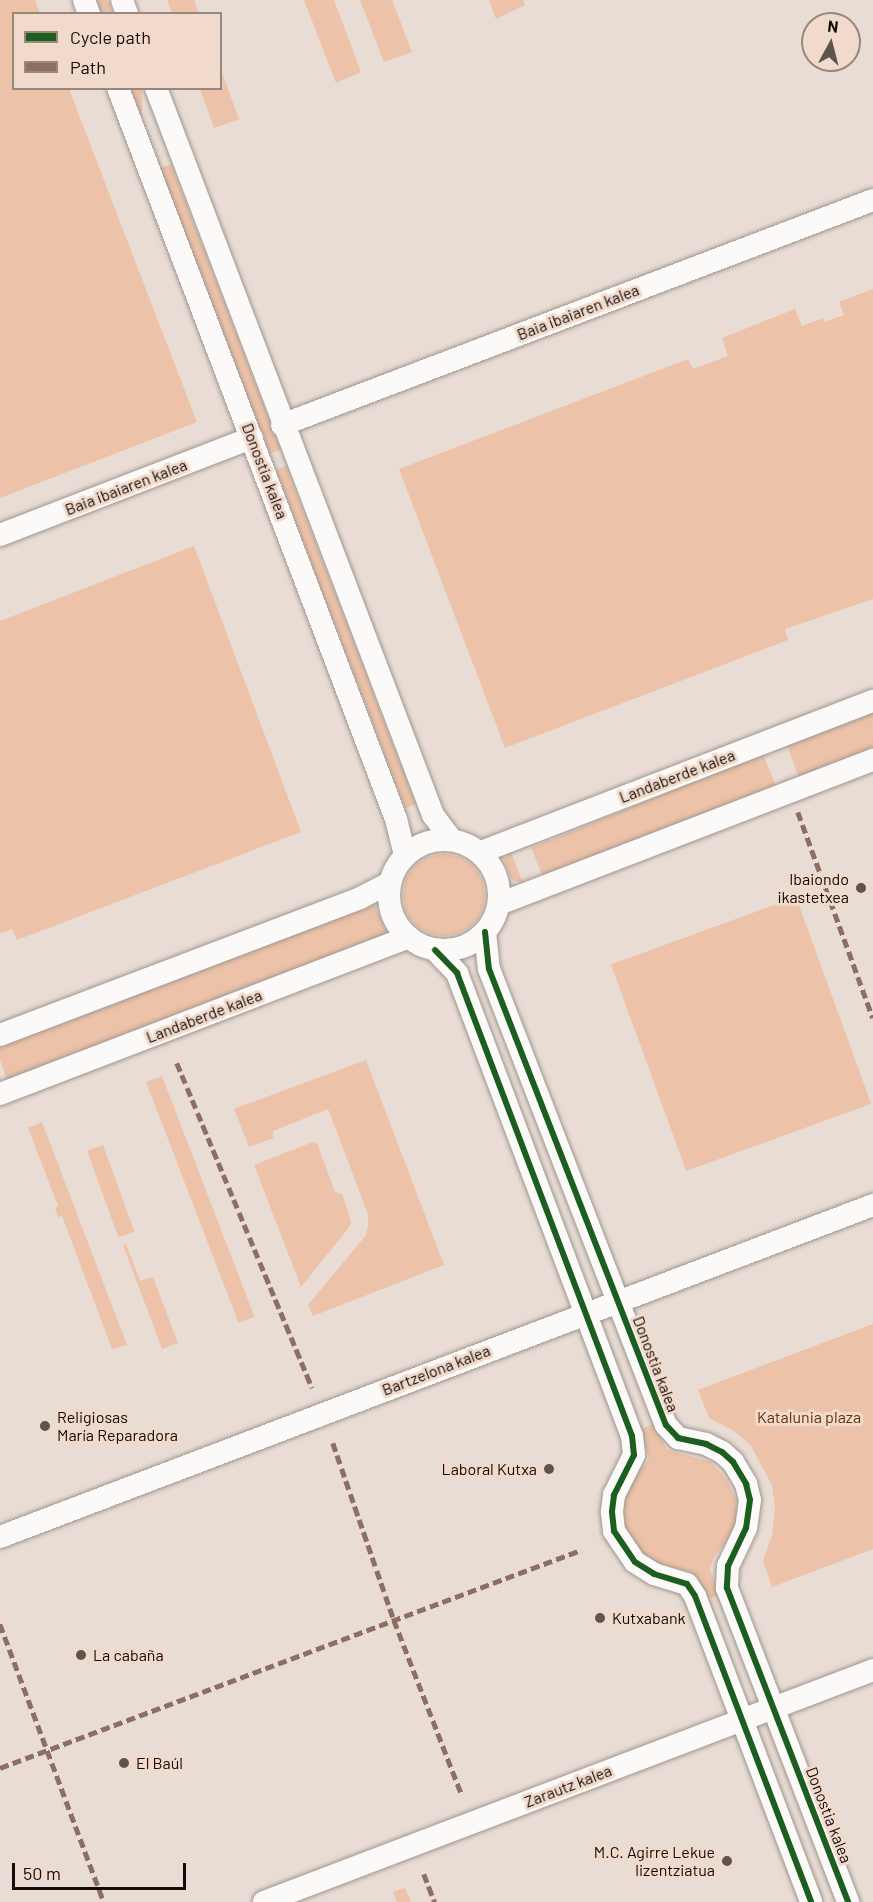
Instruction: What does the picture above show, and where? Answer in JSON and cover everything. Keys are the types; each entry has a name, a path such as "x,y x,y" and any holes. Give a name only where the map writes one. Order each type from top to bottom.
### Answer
{"street":[{"name":"Donostia kalea","path":"119,90 396,819 405,856"},
{"name":"Donostia kalea","path":"157,90 282,425 433,815 452,840"},
{"name":"Baia ibaiaren kalea","path":"282,425 873,200"},
{"name":"Baia ibaiaren kalea","path":"0,535 252,438"},
{"name":"Landaberde kalea","path":"481,852 873,701"},
{"path":"499,904 873,760"},
{"path":"452,840 481,852 496,875 499,904 494,919 485,932 473,942 459,948 435,950 419,946 408,937 393,917 389,900 390,883 405,856 429,842 452,840"},
{"path":"0,1035 360,897 390,883"},
{"name":"Donostia kalea","path":"485,932 489,969 666,1425 678,1438 706,1444 722,1452 733,1462 746,1484 750,1500 746,1528 728,1566 727,1588 848,1902"},
{"name":"Landaberde kalea","path":"0,1094 408,937"},
{"path":"435,950 457,974 634,1446 633,1455 614,1495 612,1512 614,1531 635,1562 654,1574 687,1584 695,1596 811,1902"},
{"name":"Bartzelona kalea","path":"0,1537 873,1204"},
{"name":"Zarautz kalea","path":"264,1902 873,1670"}],"green space":[{"path":"0,0 35,0 40,12 12,12 12,90 69,90 197,422 0,498"},
{"path":"96,0 107,0 113,12 101,12"},
{"path":"167,0 194,0 199,12 172,12"},
{"path":"304,0 334,0 361,72 336,83"},
{"path":"360,0 392,0 412,52 384,62"},
{"path":"489,0 523,0 525,5 496,19"},
{"path":"222,73 239,119 214,128 200,90 222,90"},
{"path":"130,90 142,90 142,158 130,158"},
{"path":"171,164 281,450 269,454 160,168"},
{"path":"873,289 873,599 785,629 788,640 505,748 399,469 688,359 693,369 728,356 722,338 795,309 802,326 823,318 824,322 844,315 839,302"},
{"path":"286,466 416,804 405,808 276,470"},
{"path":"194,546 301,832 17,940 12,929 0,934 0,621"},
{"path":"873,712 873,749 799,778 787,745"},
{"path":"763,754 776,786 544,880 531,848"},
{"path":"510,850 523,883 512,880 504,860"},
{"path":"444,854 460,857 473,866 482,879 485,895 482,911 473,924 460,933 444,936 428,933 415,924 406,911 403,895 406,879 415,866 428,857"},
{"path":"796,897 871,1104 686,1171 611,964"},
{"path":"371,905 375,906 386,931 385,937 7,1081 0,1060 0,1046"},
{"path":"366,1060 444,1265 313,1316 308,1305 366,1235 368,1225 368,1214 328,1109 273,1131 273,1138 249,1147 234,1109"},
{"path":"162,1076 254,1317 239,1323 146,1082"},
{"path":"42,1122 127,1345 112,1349 62,1216 58,1217 55,1208 58,1206 28,1128"},
{"path":"313,1142 317,1143 335,1192 342,1194 351,1221 350,1226 301,1287 254,1165"},
{"path":"103,1145 134,1231 118,1237 87,1151"},
{"path":"126,1244 140,1281 153,1277 178,1343 162,1349 123,1245"},
{"name":"Katalunia plaza","path":"873,1324 873,1549 772,1587 763,1561 772,1535 775,1507 772,1485 751,1446 734,1431 709,1418 698,1390"},
{"path":"653,1424 667,1450 711,1462 726,1479 735,1497 738,1517 732,1533 713,1559 710,1570 720,1595 706,1600 696,1577 689,1571 648,1561 627,1531 621,1512 630,1480 649,1460 642,1429"},
{"path":"405,1888 411,1902 397,1902 393,1892"}],"marked path":[{"path":"798,812 873,1018"},
{"path":"177,1063 312,1388"},
{"path":"333,1443 394,1620 462,1795"},
{"path":"0,1768 581,1550"},
{"path":"0,1624 104,1902"},
{"path":"424,1874 435,1902"}],"cycle path":[{"path":"485,932 489,969 666,1425 678,1438 706,1444 722,1452 733,1462 746,1484 750,1500 746,1528 728,1566 727,1588 848,1902"},
{"path":"435,950 457,973 632,1436 634,1455 614,1495 612,1512 614,1531 635,1562 654,1574 687,1584 695,1596 811,1902"}],"place":[{"name":"Ibaiondo ikastetxea","path":"861,888"},
{"name":"Religiosas María Reparadora","path":"45,1426"},
{"name":"Laboral Kutxa","path":"549,1469"},
{"name":"Kutxabank","path":"600,1618"},
{"name":"La cabaña","path":"81,1655"},
{"name":"El Baúl","path":"124,1763"},
{"name":"M.C. Agirre Lekue lizentziatua","path":"727,1861"}]}
